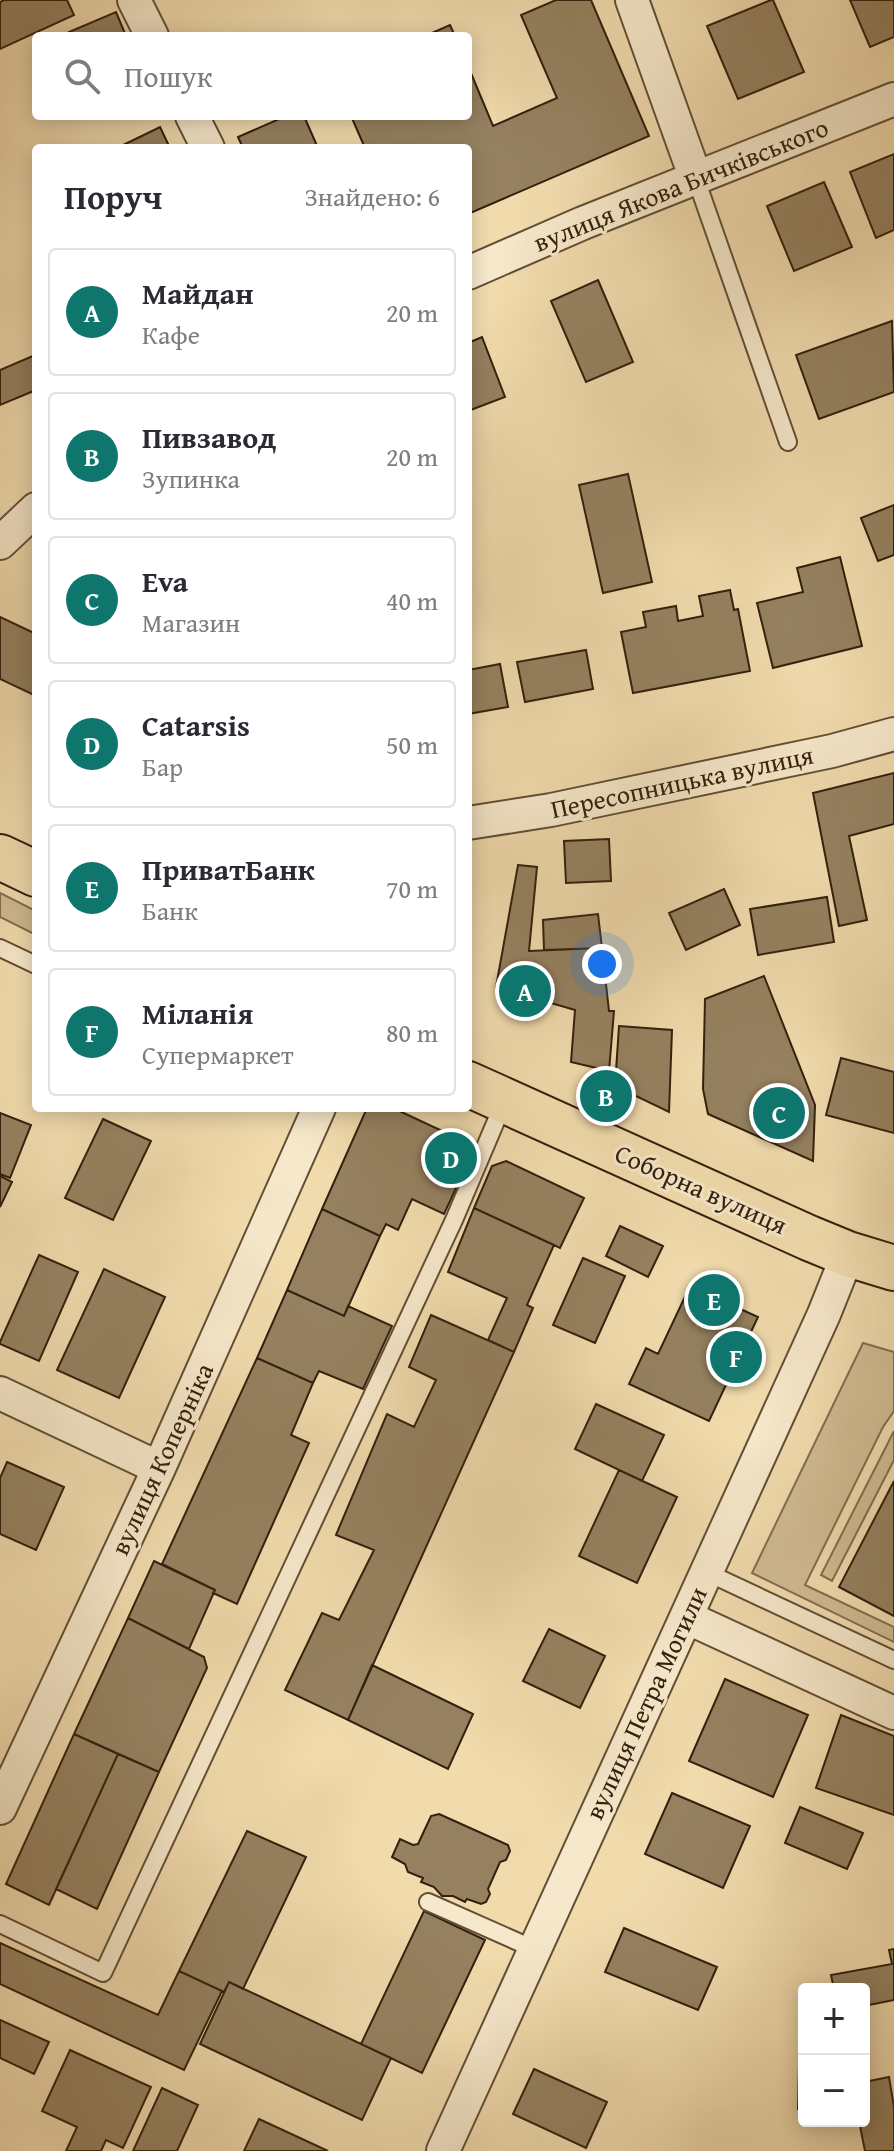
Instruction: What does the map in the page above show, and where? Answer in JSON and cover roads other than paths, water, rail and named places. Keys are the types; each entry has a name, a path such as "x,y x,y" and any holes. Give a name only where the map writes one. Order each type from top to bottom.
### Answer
{"main road":[{"path":"0,857 32,872"},
{"name":"Соборна вулиця","path":"486,1092 809,1238 894,1268"}],"street":[{"path":"134,0 150,32"},
{"path":"632,0 696,179"},
{"name":"вулиця Якова Бичківського","path":"472,271 583,223 894,99"},
{"path":"194,120 206,144"},
{"path":"0,543 32,513"},
{"name":"Пересопницька вулиця","path":"472,822 551,810 832,751 894,734"},
{"name":"вулиця Коперніка","path":"0,1808 159,1468 317,1112"},
{"name":"вулиця Петра Могили","path":"443,2151 824,1314 848,1254"},
{"path":"0,1393 159,1468"},
{"path":"686,1617 894,1713"}],"lane":[{"path":"696,179 788,442"},
{"path":"0,948 32,963"},
{"path":"0,1924 103,1973 454,1220 486,1092"},
{"path":"706,1572 894,1660"},
{"path":"428,1902 534,1949"}],"place":[{"name":"Майдан","path":"525,991"},
{"name":"Пивзавод","path":"606,1096"},
{"name":"Eva","path":"779,1113"},
{"name":"Catarsis","path":"451,1158"},
{"name":"ПриватБанк","path":"714,1300"},
{"name":"Міланія","path":"736,1357"}]}
